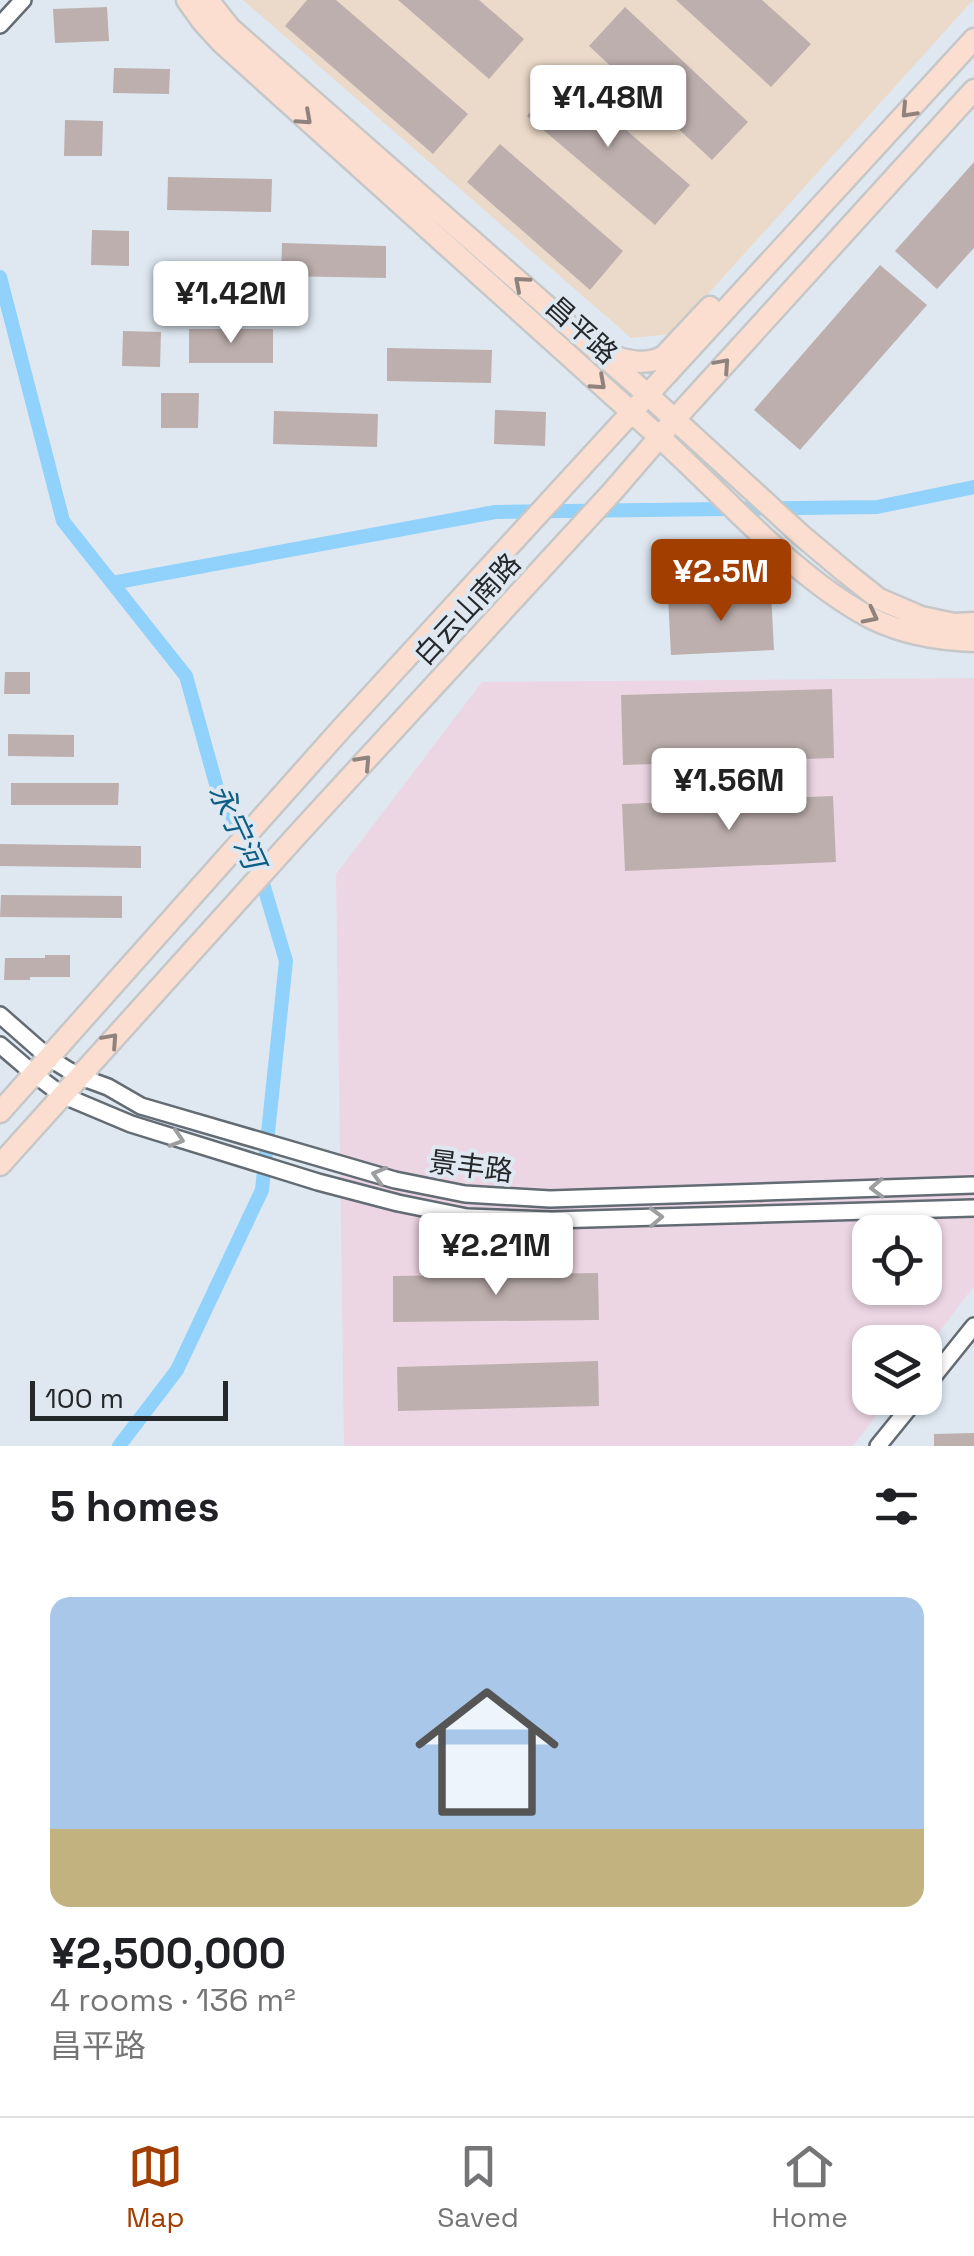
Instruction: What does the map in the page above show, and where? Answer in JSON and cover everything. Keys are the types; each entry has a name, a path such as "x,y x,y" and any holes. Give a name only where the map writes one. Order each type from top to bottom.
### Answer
{"main road":[{"name":"昌平路","path":"187,0 222,43 632,412 765,538 830,592 872,618 913,634 974,641"},
{"name":"昌平路","path":"208,0 230,28 648,395 801,535 879,599 921,617 974,624"},
{"name":"白云山南路","path":"0,1112 506,549 974,39"},
{"name":"白云山南路","path":"0,1165 974,90"},
{"path":"600,353 631,361 664,356 740,276 774,258"}],"street":[{"path":"0,25 23,0"},
{"name":"景丰路","path":"0,1015 48,1058 140,1106 395,1180 465,1194 550,1199 974,1185"},
{"name":"景丰路","path":"0,1045 62,1095 130,1124 318,1182 467,1217 552,1220 974,1208"},
{"path":"942,1366 974,1326"},
{"path":"878,1446 903,1415"}],"shaded area":[{"path":"243,0 973,0 672,334 631,338"},
{"path":"974,678 974,1286 942,1328 942,1325 852,1325 852,1415 877,1415 853,1446 344,1446 336,874 482,682"}],"building":[{"path":"307,0 336,0 468,114 433,154 285,26"},
{"path":"398,0 479,0 524,39 489,79"},
{"path":"676,0 762,0 811,44 771,87"},
{"path":"107,7 109,41 55,43 53,9"},
{"path":"625,7 748,122 712,160 589,46"},
{"path":"114,68 170,69 169,94 113,93"},
{"path":"562,75 690,185 655,225 527,116"},
{"path":"65,120 103,121 102,156 64,156"},
{"path":"500,144 623,251 590,290 467,182"},
{"path":"974,162 974,248 937,289 895,251"},
{"path":"168,177 272,179 271,212 167,210"},
{"path":"92,230 129,231 129,266 91,265"},
{"path":"282,243 386,246 386,278 281,276"},
{"path":"880,265 927,305 800,450 754,410"},
{"path":"189,329 273,329 273,363 189,363"},
{"path":"123,331 161,332 160,367 122,366"},
{"path":"387,348 492,350 491,383 387,381"},
{"path":"161,393 199,393 198,428 161,428"},
{"path":"495,410 546,412 545,446 494,444"},
{"path":"274,411 378,414 377,447 273,444"},
{"path":"771,592 774,650 671,655 668,597"},
{"path":"5,672 30,672 30,694 4,694"},
{"path":"832,689 834,758 623,765 621,695"},
{"path":"8,734 74,735 74,757 8,756"},
{"path":"11,783 119,783 118,805 11,805"},
{"path":"833,796 836,862 625,871 622,804"},
{"path":"0,844 141,846 141,868 0,866"},
{"path":"1,895 122,896 122,918 0,917"},
{"path":"70,955 70,977 4,980 5,958"},
{"path":"598,1273 599,1320 393,1322 393,1276"},
{"path":"598,1361 599,1406 398,1411 397,1367"},
{"path":"974,1433 974,1446 934,1446 934,1434"}],"waterway":[{"name":"永宁河","path":"0,277 63,521 186,676 219,795 253,850 286,961 262,1190 177,1370 119,1446"},
{"path":"112,583 495,512 877,507 974,487"}]}
